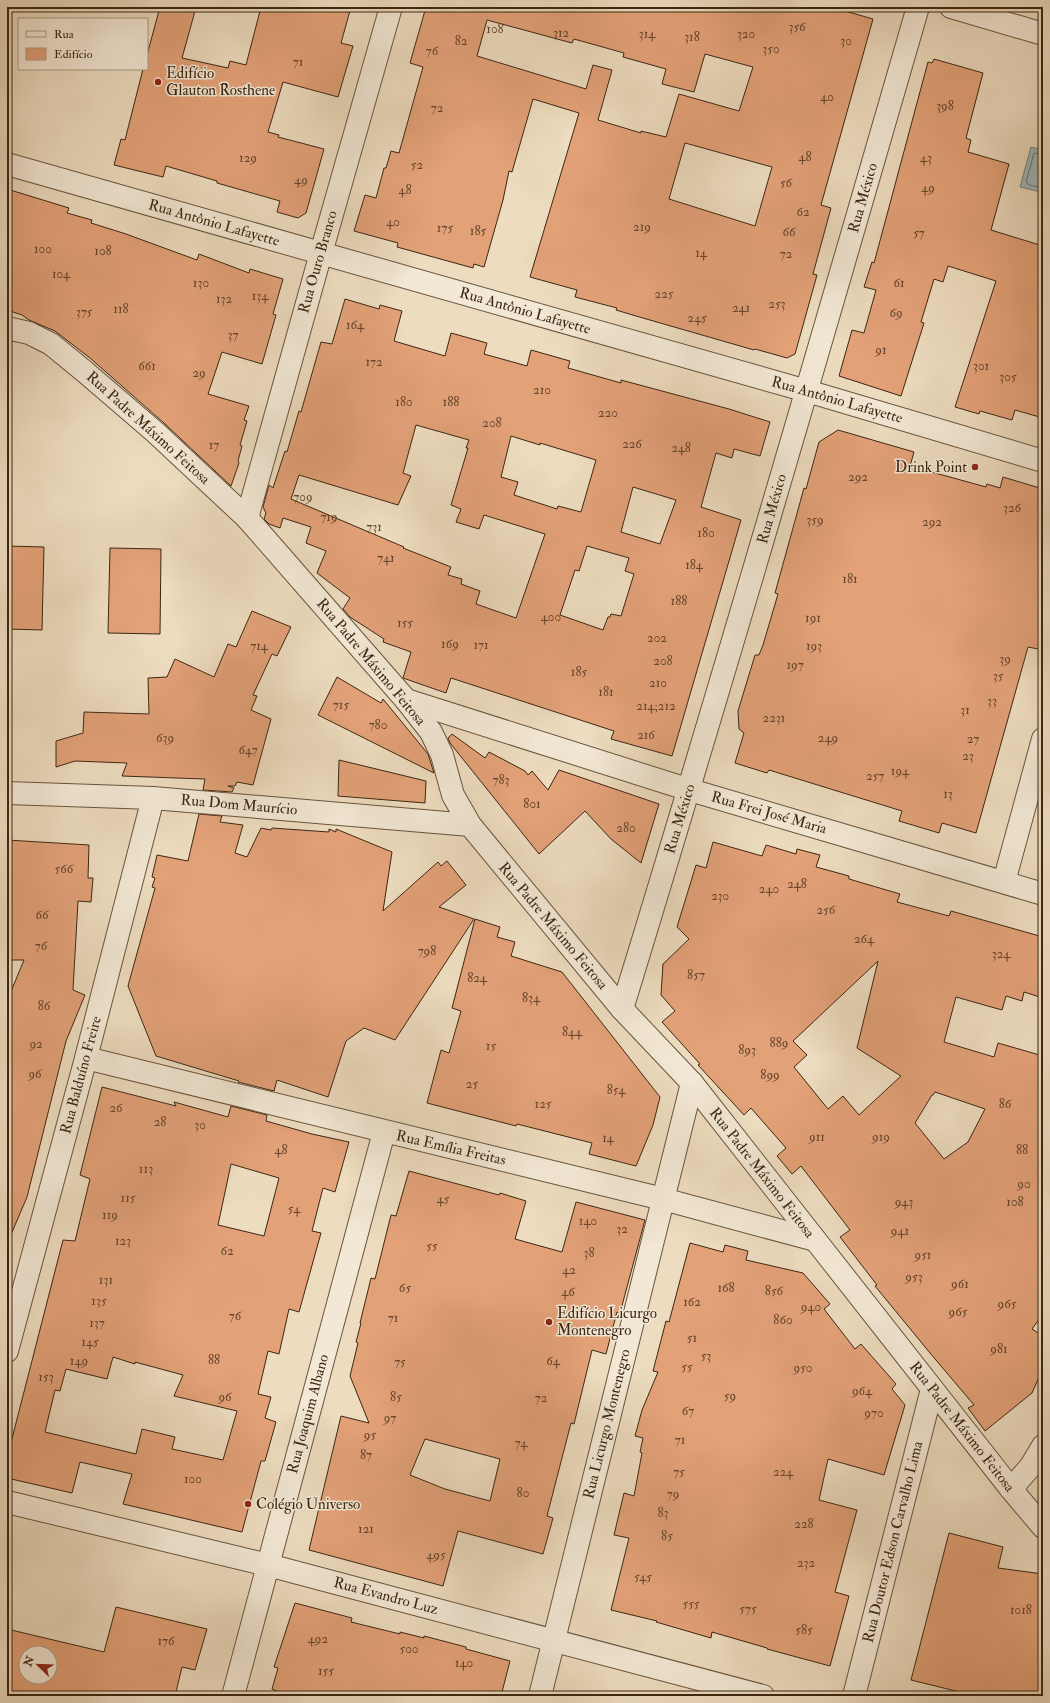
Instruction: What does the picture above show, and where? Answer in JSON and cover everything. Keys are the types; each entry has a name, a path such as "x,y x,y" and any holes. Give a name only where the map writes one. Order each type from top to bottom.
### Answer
{"street":[{"name":"Rua Ouro Branco","path":"247,518 320,253 391,7"},
{"name":"Rua México","path":"622,1009 690,790 918,7"},
{"path":"951,7 1043,34"},
{"name":"Rua Antônio Lafayette","path":"7,164 807,391 1043,461"},
{"name":"Rua Padre Máximo Feitosa","path":"7,328 29,333 51,344 155,432 247,518 406,700 431,732 442,755 453,795 470,825 622,1009 692,1083 1011,1489 1043,1527"},
{"name":"Rua Frei José Maria","path":"406,700 690,790 1043,894"},
{"path":"1004,882 1043,739"},
{"name":"Rua Dom Maurício","path":"7,793 153,798 470,825"},
{"name":"Rua Balduíno Freire","path":"7,1351 86,1058 153,798"},
{"name":"Rua Emília Freitas","path":"86,1058 663,1199 815,1240"},
{"name":"Rua Licurgo Montenegro","path":"540,1696 692,1083"},
{"name":"Rua Joaquim Albano","path":"233,1696 384,1132"},
{"name":"Rua Doutor Edson Carvalho Lima","path":"854,1696 932,1389"},
{"path":"1011,1489 1031,1466 1043,1446"},
{"name":"Rua Evandro Luz","path":"7,1502 268,1565 763,1696"}],"water":[{"path":"1031,147 1043,150 1043,184 1041,192 1020,187"}],"building":[{"path":"160,7 179,7 195,11 182,58 228,68 230,61 246,65 261,7 351,7 341,43 353,46 338,97 283,82 268,132 279,135 278,137 324,149 306,213 298,218 277,212 280,201 217,183 217,181 166,166 163,177 114,165 121,139 125,140 143,70 148,70 148,51"},
{"path":"426,7 831,7 873,19 821,205 831,208 813,274 817,275 795,354 787,358 636,316 616,310 617,308 575,297 577,290 530,277 579,113 533,99 512,172 509,171 503,200 484,267 474,264 473,268 397,247 398,243 354,231 365,195 376,198 384,168 386,168 391,151 399,153 423,67 410,63","holes":["487,20 572,43 574,39 624,53 623,57 666,69 662,84 694,92 705,54 753,67 739,111 679,94 666,137 641,131 641,133 598,120 612,70 593,65 586,89 477,56","685,143 772,167 755,226 669,199"]},
{"path":"934,59 983,73 966,138 971,140 968,152 1009,164 991,230 1043,246 1043,418 1015,410 1012,420 980,411 979,414 955,407 996,281 948,266 943,282 934,279 921,322 924,323 901,396 839,376 852,330 864,333 876,290 864,287 872,262 874,263 928,62 932,63"},
{"path":"7,189 69,208 67,213 92,220 91,223 197,260 199,254 249,273 250,269 283,279 273,314 276,315 262,364 222,352 208,394 249,406 244,420 247,421 240,445 242,446 238,461 239,463 231,486 164,423 90,358 55,331 29,320 22,315 7,310"},
{"path":"345,299 379,309 380,305 402,311 394,341 445,356 451,333 487,343 484,354 527,366 531,350 570,361 568,368 621,383 621,380 729,409 770,422 760,456 734,449 732,458 716,453 701,507 741,520 672,756 611,739 614,731 451,678 446,693 403,678 411,652 383,642 384,639 350,617 343,609 350,598 317,573 326,551 306,543 311,527 283,518 280,528 269,524 264,519 266,513 263,507 269,485 273,488 285,451 287,452 299,411 301,412 321,342 332,344","holes":["416,425 469,440 451,505 461,509 456,522 479,529 484,515 545,534 516,618 476,604 480,591 461,584 462,579 448,575 451,567 403,548 404,547 291,499 299,475 398,505 411,476 403,473","511,436 596,460 581,512 558,506 557,509 514,495 518,482 501,477","633,487 676,500 660,544 621,532","587,546 629,558 625,571 634,574 621,616 611,614 610,617 608,617 603,630 560,615 575,570 579,571"]},
{"path":"838,430 914,452 910,466 986,487 987,484 1000,488 1003,477 1043,489 1043,650 1028,647 976,833 942,823 939,833 899,821 902,811 769,770 767,773 735,763 744,733 739,729 738,711 755,655 759,655 763,645 778,594 775,593 804,488 806,489 819,442"},
{"path":"7,546 44,547 42,630 7,629"},
{"path":"110,548 161,549 160,634 108,633"},
{"path":"252,611 291,627 277,656 272,654 253,695 257,696 251,710 271,719 253,785 237,782 235,786 228,786 234,788 232,792 203,790 205,779 122,776 127,763 75,761 56,767 56,741 83,733 84,712 149,714 148,678 167,677 175,659 214,677 228,644 236,647"},
{"path":"337,677 381,703 383,699 428,754 434,773 318,715"},
{"path":"452,734 485,758 489,752 525,771 528,775 532,771 548,790 559,770 659,804 641,863 611,839 585,811 539,854 450,743 448,738"},
{"path":"339,760 426,781 425,803 338,796"},
{"path":"199,814 222,816 220,822 243,825 235,853 247,857 261,828 271,830 272,828 329,832 329,829 336,832 336,829 392,852 383,911 438,862 441,866 447,861 466,885 439,907 474,919 395,1040 364,1028 346,1041 328,1097 277,1080 274,1091 238,1082 239,1081 156,1056 128,986 155,888 152,887 155,878 152,877 157,855 188,861"},
{"path":"7,840 89,845 88,878 93,878 91,902 78,901 73,990 85,995 66,1041 27,1197 7,1244 7,1001 24,960 7,960"},
{"path":"713,842 762,856 766,845 796,854 797,849 820,855 816,867 849,876 849,879 900,894 897,902 949,916 951,911 1043,937 1043,998 1024,992 1022,1001 1006,996 1002,1010 956,997 944,1042 994,1057 998,1043 1043,1056 1043,1314 1032,1329 1043,1336 1043,1368 1032,1393 985,1431 968,1408 974,1405 875,1286 877,1285 840,1237 850,1230 801,1166 792,1174 777,1156 786,1148 751,1108 744,1115 698,1065 700,1064 662,1022 675,1011 661,995 663,964 689,939 677,927 696,865 706,868","holes":["878,961 857,1048 901,1076 859,1115 843,1096 828,1109 794,1067 807,1055 793,1041","935,1092 985,1109 968,1142 944,1159 915,1123"]},
{"path":"475,919 500,927 497,937 515,942 511,956 562,972 660,1097 653,1125 636,1166 589,1154 592,1143 517,1124 516,1126 427,1103 441,1050 449,1053 461,1011 452,1008"},
{"path":"102,1087 176,1106 174,1102 228,1117 231,1106 267,1115 266,1121 312,1134 349,1142 335,1192 323,1188 312,1231 321,1233 299,1312 289,1309 279,1354 268,1351 258,1394 271,1397 265,1418 276,1422 265,1461 261,1461 242,1532 123,1504 132,1474 80,1462 72,1493 7,1478 7,1458 63,1240 75,1241 90,1179 80,1175","holes":["231,1164 279,1178 264,1236 218,1225","113,1357 135,1364 135,1362 183,1375 174,1396 237,1411 223,1460 172,1449 175,1437 142,1429 136,1454 45,1432 55,1390 60,1391 66,1369 107,1379"]},
{"path":"409,1171 499,1195 500,1193 526,1201 515,1239 562,1252 576,1202 645,1220 620,1313 617,1312 606,1354 592,1350 574,1424 571,1423 547,1516 553,1518 543,1554 458,1531 443,1586 309,1550 341,1416 369,1423 350,1376 358,1343 356,1342 360,1323 371,1278 375,1279 391,1215 396,1216","holes":["425,1439 500,1459 490,1501 445,1489 410,1475"]},
{"path":"690,1243 723,1252 725,1245 748,1251 746,1260 803,1273 830,1304 824,1309 855,1349 861,1344 896,1384 892,1389 905,1405 884,1475 828,1459 819,1500 857,1510 835,1592 849,1596 830,1666 712,1632 711,1638 656,1622 657,1621 611,1610 629,1538 614,1535 624,1493 634,1496 642,1453 640,1452 643,1438 635,1436 642,1410 658,1372 653,1371 666,1321 669,1322"},
{"path":"949,1533 1003,1547 998,1568 1043,1574 1043,1691 1042,1690 1041,1696 976,1696 911,1680"},
{"path":"295,1603 352,1618 351,1622 400,1634 400,1632 424,1638 424,1636 510,1661 501,1696 276,1696 277,1691 272,1689 278,1668 274,1667"},
{"path":"116,1607 207,1629 195,1670 182,1667 175,1696 7,1696 7,1629 104,1652"}],"place":[{"name":"Edifício Glauton Rosthene","path":"158,82"},
{"name":"Drink Point","path":"975,467"},
{"name":"Edifício Licurgo Montenegro","path":"549,1322"},
{"name":"Colégio Universo","path":"248,1504"}]}
